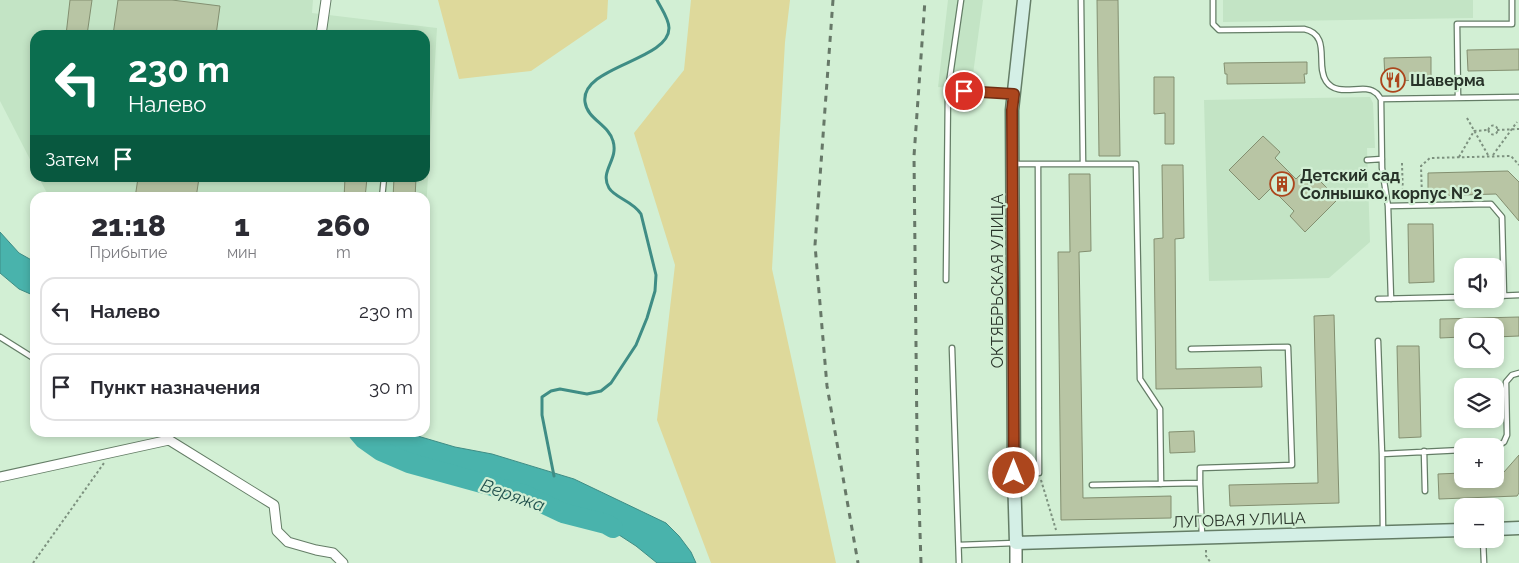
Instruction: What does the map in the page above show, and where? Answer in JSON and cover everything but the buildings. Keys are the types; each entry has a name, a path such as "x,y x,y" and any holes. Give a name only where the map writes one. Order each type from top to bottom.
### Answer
{"main road":[{"name":"ОКТЯБРЬСКАЯ УЛИЦА","path":"1016,543 1012,110 1024,0"},
{"path":"1504,529 1519,528"},
{"name":"ЛУГОВАЯ УЛИЦА","path":"1016,543 1454,530"}],"street":[{"path":"322,30 326,0"},
{"path":"0,477 169,440 274,505 277,530 288,542 333,553 343,563"},
{"name":"ОКТЯБРЬСКАЯ УЛИЦА","path":"1016,543 1016,563"}],"lane":[{"path":"946,280 948,90 961,0"},
{"path":"1081,0 1083,164"},
{"path":"1213,0 1213,24 1219,30 1311,30 1321,46 1323,74 1326,82 1334,88 1344,90 1370,90 1381,99 1382,159 1388,206 1391,298"},
{"path":"1458,98 1457,24 1512,24 1512,0"},
{"path":"948,90 1014,94"},
{"path":"1381,99 1519,97"},
{"path":"1368,160 1382,159"},
{"path":"1012,164 1136,164 1140,379 1160,409 1161,484"},
{"path":"1014,473 1039,473 1038,165"},
{"path":"1388,206 1491,204 1502,217 1503,258"},
{"path":"1504,296 1519,295"},
{"path":"1378,299 1454,297"},
{"path":"0,337 30,355"},
{"path":"1378,341 1383,532"},
{"path":"1191,349 1288,346 1292,465 1200,468 1204,537"},
{"path":"952,348 959,563"},
{"path":"1504,442 1507,435 1506,382 1512,375 1519,373"},
{"path":"164,437 169,440"},
{"path":"1382,454 1454,450"},
{"path":"1424,451 1425,491"},
{"path":"1092,485 1200,483"},
{"path":"959,545 1016,543"},
{"path":"1483,548 1484,563"}],"path":[{"path":"1467,118 1488,156"},
{"path":"1493,155 1516,122"},
{"path":"1488,130 1493,125 1496,126 1497,130"},
{"path":"1474,131 1488,130 1492,134 1496,133 1497,130 1519,129"},
{"path":"1459,157 1474,131"},
{"path":"1422,200 1421,166 1430,158 1511,156 1519,165"},
{"path":"1402,163 1403,200"},
{"path":"33,563 102,468 110,453"},
{"path":"1039,473 1057,532"},
{"path":"1204,537 1206,556 1211,563"}],"shaded area":[{"path":"0,0 313,0 312,13 437,28 430,144 430,30 30,30 30,159 0,101"},
{"path":"438,0 608,0 607,19 531,71 459,79"},
{"path":"691,0 790,0 785,42 772,269 836,563 711,563 657,420 675,265 634,133 684,70"},
{"path":"948,0 983,0 971,89 938,87"},
{"path":"1223,0 1473,0 1473,18 1223,22"},
{"path":"1370,97 1373,103 1375,148 1367,148 1370,242 1329,278 1209,281 1204,100"},
{"path":"41,182 428,182 427,192 46,192"}],"water":[{"path":"0,232 19,253 30,259 30,294 19,289 0,273"},
{"path":"356,437 421,437 455,447 492,454 574,479 666,523 691,552 696,563 657,563 616,533 587,519 496,487 415,464 366,444"}],"waterway":[{"path":"554,476 542,415 542,397 551,391 560,389 587,394 601,391 611,383 636,345 655,291 656,275 641,214 609,188 606,176 614,154 613,141 611,135 590,113 585,102 587,90 596,80 609,71 655,48 665,39 669,25 657,0"},
{"name":"Веряжа","path":"362,437 381,451 409,463 525,495 563,513 606,524 613,528"}],"railway":[{"path":"833,0 815,245 827,386 858,563"},
{"path":"921,563 917,439 914,156 925,0"}],"place":[{"name":"Шаверма","path":"1393,80"},
{"name":"Детский сад Солнышко, корпус № 2","path":"1282,184"}],"route":[{"path":"964,91 1014,94 1012,110 1014,473"}]}
